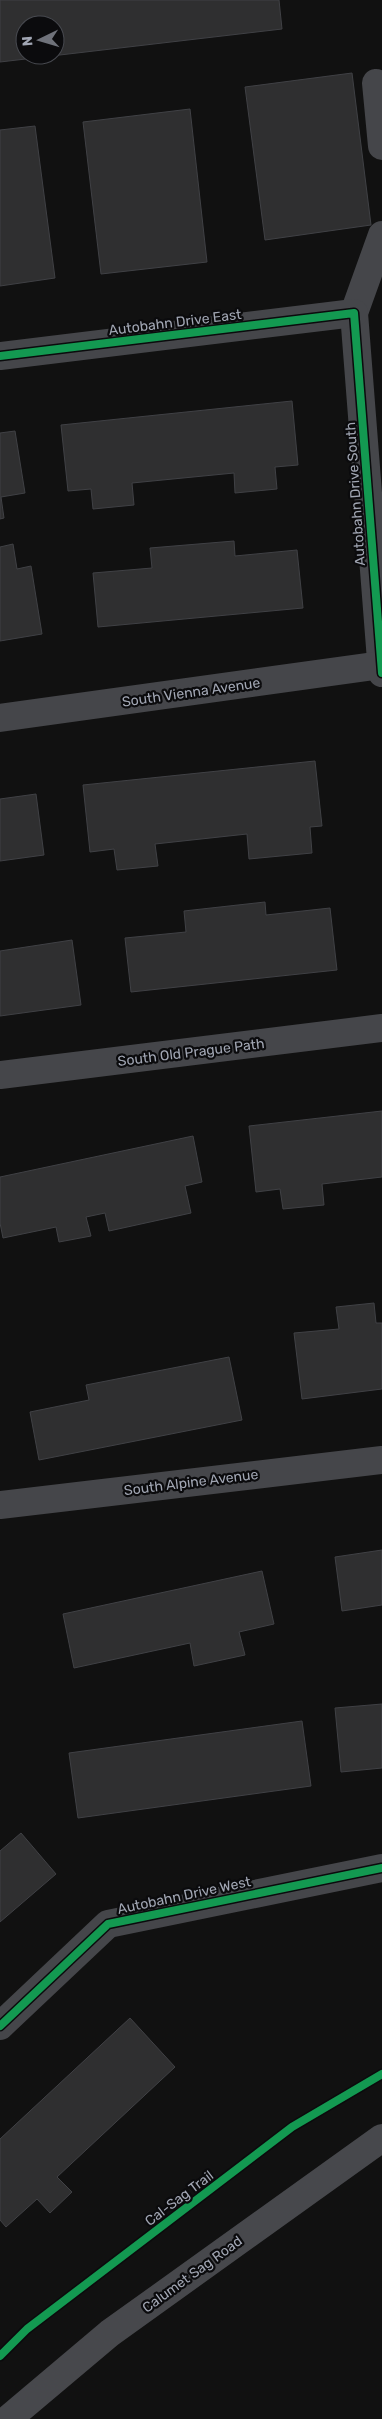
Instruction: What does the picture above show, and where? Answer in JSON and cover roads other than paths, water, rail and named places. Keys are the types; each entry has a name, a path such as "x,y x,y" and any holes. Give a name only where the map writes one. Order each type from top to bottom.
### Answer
{"main road":[{"name":"Calumet Sag Road","path":"8,2419 110,2333 382,2138"}],"street":[{"path":"376,83 382,146"},
{"path":"354,313 382,236"},
{"name":"Autobahn Drive East","path":"0,356 354,313"},
{"name":"Autobahn Drive South","path":"354,313 382,673"},
{"name":"South Vienna Avenue","path":"0,718 381,665"},
{"name":"South Old Prague Path","path":"0,1076 382,1028"},
{"name":"South Alpine Avenue","path":"0,1505 382,1460"},
{"name":"Autobahn Drive West","path":"0,2026 108,1924 382,1868"}]}
